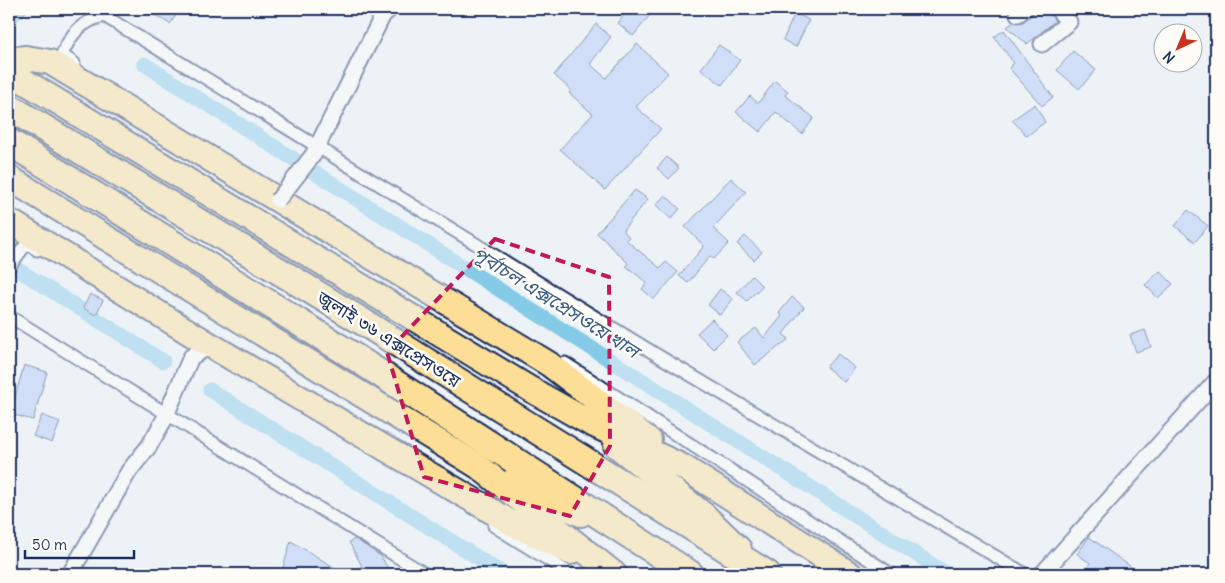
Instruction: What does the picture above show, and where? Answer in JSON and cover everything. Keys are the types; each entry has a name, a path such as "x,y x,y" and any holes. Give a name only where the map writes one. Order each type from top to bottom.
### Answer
{"highway":[{"name":"জুলাই ৩৬ এক্সপ্রেসওয়ে","path":"9,107 368,326 765,573"},
{"name":"জুলাই ৩৬ এক্সপ্রেসওয়ে","path":"9,142 350,354 690,574"}],"main road":[{"path":"9,60 26,58 50,62 281,196 549,364 683,467 850,574"},
{"path":"9,72 380,300 590,423 683,467"},
{"path":"9,178 478,466 612,574"},
{"path":"9,222 207,347 510,522 612,574"},
{"path":"590,423 705,516 765,573"},
{"path":"478,466 633,537"}],"street":[{"path":"1042,44 1069,22 1057,9"},
{"path":"281,196 315,151 385,11"},
{"path":"891,574 561,360 281,196 62,56 68,41 86,20 99,12 315,151 1023,574"},
{"path":"9,267 27,243 207,347 570,574"},
{"path":"9,316 425,574"},
{"path":"70,574 129,471 149,446 166,414 186,364 191,357 207,347"},
{"path":"1042,574 1216,381"}],"highlighted area":[{"path":"495,239 609,277 610,446 570,516 424,477 387,352"}],"water":[{"path":"9,9 29,9 9,28"}],"building":[{"path":"145,9 180,9 170,24"},
{"path":"629,9 655,9 633,36 618,23"},
{"path":"1038,9 1048,9 1055,21 1027,44 1007,27 1014,22 1023,22"},
{"path":"795,13 809,20 796,47 783,40"},
{"path":"596,24 611,37 590,64 606,78 637,44 668,73 636,107 661,129 605,190 560,149 593,114 569,93 571,90 554,75"},
{"path":"1004,30 1053,97 1042,106 1009,68 1014,63 994,37"},
{"path":"719,45 740,60 722,85 701,69"},
{"path":"1073,51 1096,70 1079,89 1057,70"},
{"path":"775,81 788,91 785,95 814,118 802,134 776,112 760,132 736,112 750,96 758,103"},
{"path":"1035,104 1045,122 1027,136 1012,120"},
{"path":"667,157 679,168 669,179 657,168"},
{"path":"731,178 746,192 713,228 729,243 714,259 710,256 688,283 679,276 704,246 685,227"},
{"path":"635,190 648,199 623,230 629,237 626,240 660,268 666,262 678,272 654,299 642,289 647,283 626,266 628,263 597,233"},
{"path":"665,195 680,209 671,219 656,205"},
{"path":"1188,210 1208,226 1195,242 1175,226"},
{"path":"745,236 762,252 754,260 737,244"},
{"path":"1160,271 1173,284 1158,298 1145,285"},
{"path":"752,276 762,286 747,301 737,292"},
{"path":"720,289 733,299 720,315 708,305"},
{"path":"90,294 103,300 96,315 83,308"},
{"path":"792,297 804,307 783,334 789,339 755,365 737,342 756,328 764,338 782,316 779,313"},
{"path":"712,319 727,335 713,349 697,333"},
{"path":"1145,330 1151,347 1136,352 1130,335"},
{"path":"838,354 855,368 844,382 826,367"},
{"path":"24,365 47,372 33,420 10,414"},
{"path":"42,415 60,422 52,443 33,436"},
{"path":"1089,537 1141,574 1082,574 1090,563 1077,554"},
{"path":"355,539 381,556 391,574 348,574 362,566 349,542"},
{"path":"291,541 345,574 281,574"}],"waterway":[{"name":"পূর্বাচল এক্সপ্রেসওয়ে খাল","path":"144,64 947,574"},
{"name":"পূর্বাচল এক্সপ্রেসওয়ে খাল","path":"9,264 163,361"},
{"name":"পূর্বাচল এক্সপ্রেসওয়ে খাল","path":"210,390 504,574"}]}
